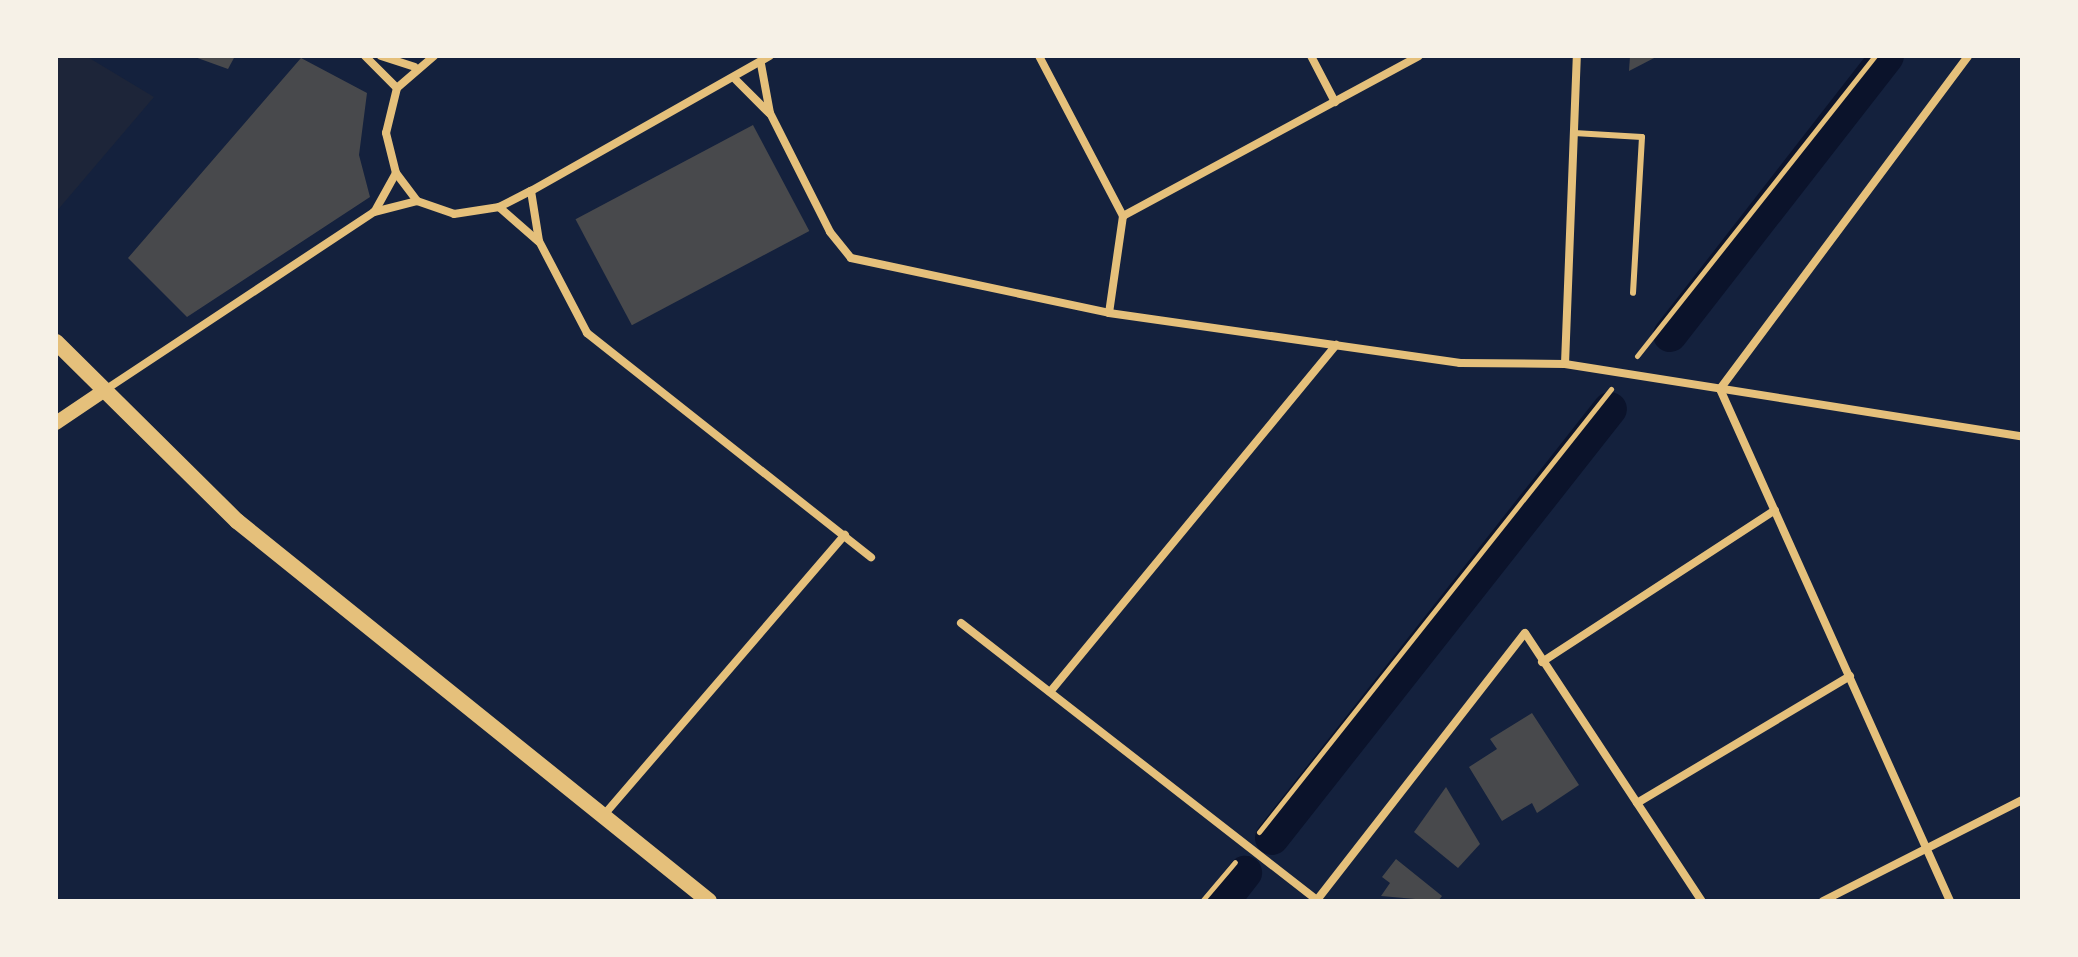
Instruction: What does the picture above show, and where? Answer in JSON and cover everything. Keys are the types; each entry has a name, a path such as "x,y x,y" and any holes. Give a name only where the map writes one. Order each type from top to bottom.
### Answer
{"main road":[{"path":"56,342 237,521 709,901"}],"street":[{"path":"365,56 397,88"},
{"path":"381,56 414,67"},
{"path":"417,201 396,173 386,133 397,88 414,67 434,56"},
{"path":"56,423 374,212 417,201 454,214 499,207 736,80 770,56"},
{"path":"1039,56 1123,216 1109,313"},
{"path":"1311,56 1335,102"},
{"path":"1123,216 1419,56"},
{"path":"1565,364 1577,56"},
{"path":"1720,389 1968,56"},
{"path":"761,64 770,113 830,232 851,258 1109,313 1460,363 1565,364 1620,377 1720,389 2022,436"},
{"path":"736,80 770,113"},
{"path":"374,212 396,173"},
{"path":"531,191 539,241 587,333 871,557"},
{"path":"499,207 539,241"},
{"path":"1050,692 1336,345"},
{"path":"1720,389 1950,901"},
{"path":"1542,662 1775,510"},
{"path":"602,816 845,535"},
{"path":"961,623 1318,901 1525,633 1702,901"},
{"path":"1637,803 1850,676"},
{"path":"1823,901 1925,843 2022,800"}],"lane":[{"path":"1574,133 1642,137 1633,293"}],"path":[{"path":"1202,901 1875,56"}],"shaded area":[{"path":"56,56 86,56 154,97 56,212"}],"building":[{"path":"192,56 235,56 228,69"},
{"path":"1630,56 1658,56 1629,71"},
{"path":"301,58 367,93 359,155 370,197 187,317 128,258"},
{"path":"753,125 809,231 632,325 576,219"},
{"path":"1532,713 1579,785 1537,813 1532,803 1502,821 1469,767 1497,749 1490,739"},
{"path":"1446,787 1480,844 1458,868 1414,832"},
{"path":"1396,859 1442,896 1438,901 1381,896 1390,883 1382,877"}],"waterway":[{"path":"1670,335 1887,56"},
{"path":"1272,838 1610,409"},
{"path":"1223,901 1245,873"}]}
